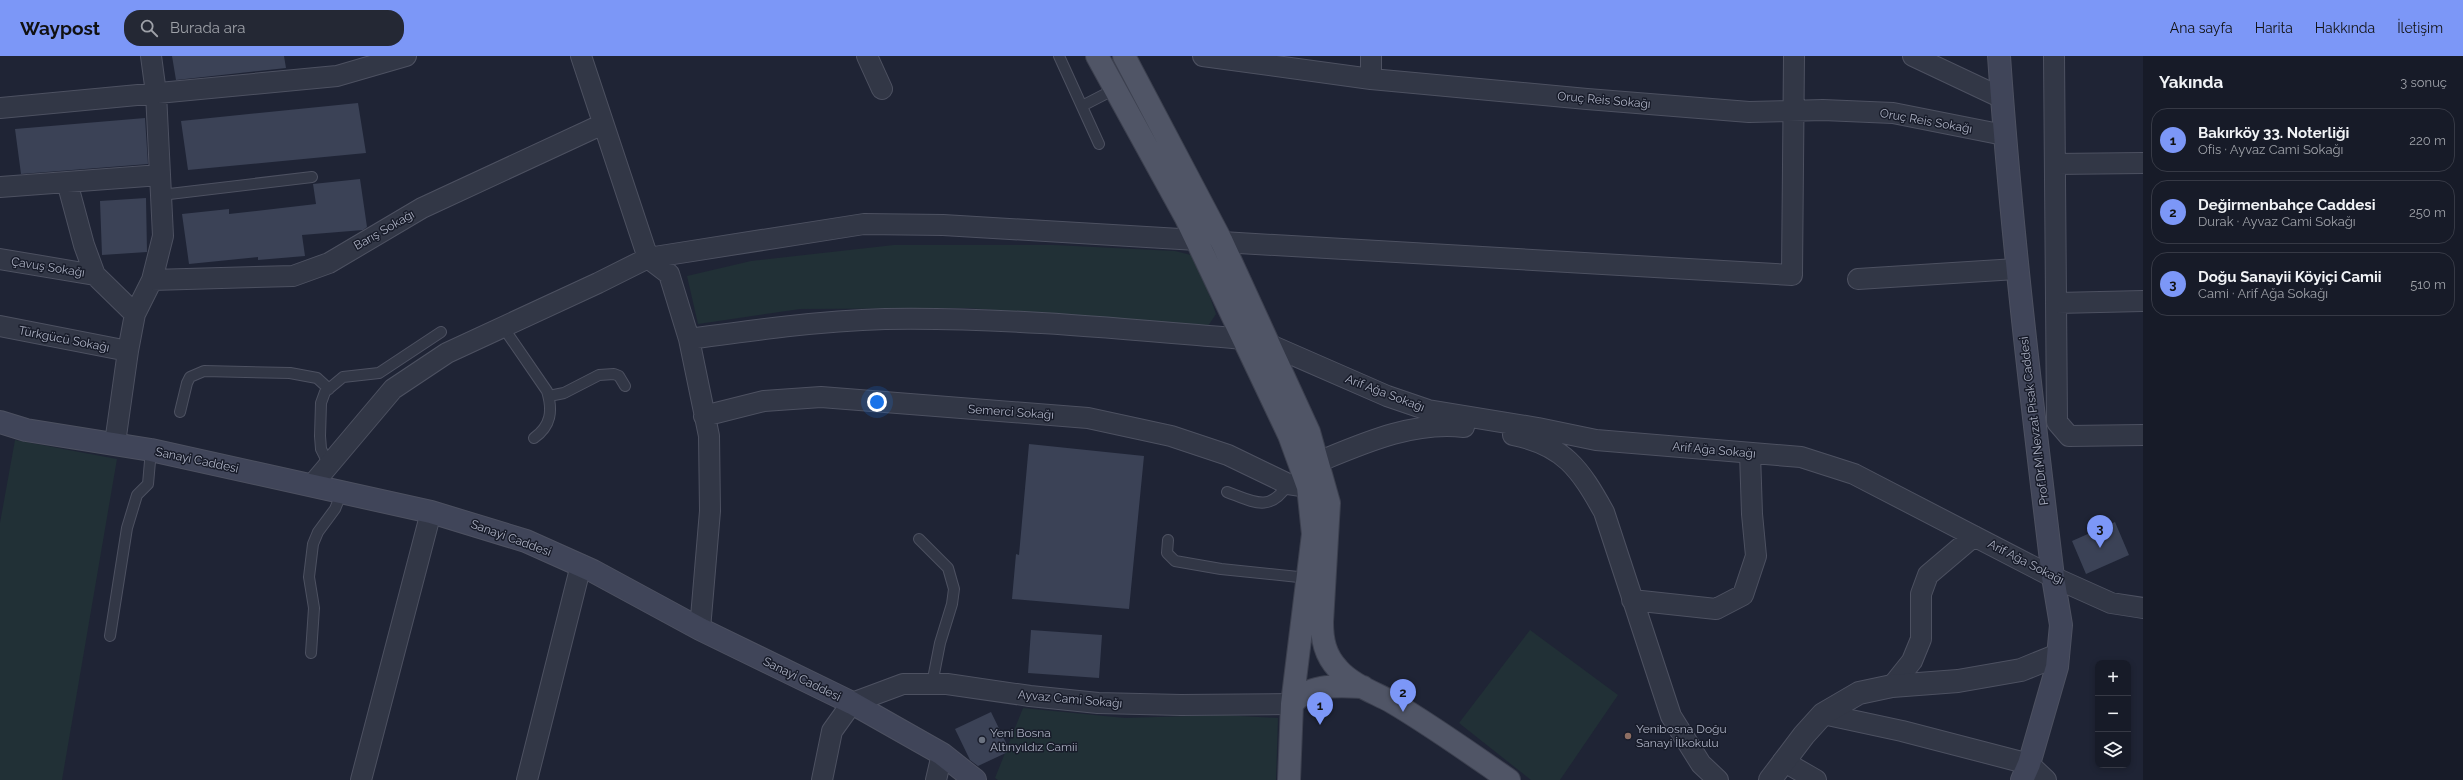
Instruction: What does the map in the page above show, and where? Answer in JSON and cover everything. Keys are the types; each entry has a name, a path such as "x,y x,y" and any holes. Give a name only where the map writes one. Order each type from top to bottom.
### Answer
{"main road":[{"path":"1097,56 1196,240 1289,435 1298,485 1313,534 1292,704 1289,780"},
{"path":"1124,56 1222,242 1309,432 1330,503 1322,641 1339,670 1363,687 1390,701 1509,780"},
{"name":"Prof.Dr.M.Nevzat Pisak Caddesi","path":"1999,56 2004,135 2016,269 2053,577 2061,625 2058,655 2026,772"},
{"name":"Sanayi Caddesi","path":"0,422 26,430 151,450 431,512 526,541 581,565 700,629 852,703 942,754 975,780"},
{"path":"1292,704 1306,691 1332,685 1363,687"}],"street":[{"path":"115,444 128,351 135,314 152,280 163,236 156,94 151,56"},
{"path":"0,108 337,76 406,56"},
{"path":"581,56 648,258 669,274 689,339 704,416 710,436 710,511 700,629"},
{"path":"867,56 882,89"},
{"name":"Oruç Reis Sokağı","path":"1203,56 1265,60 1371,79 1749,112 1823,110 1893,113 2004,135"},
{"path":"1371,56 1371,79"},
{"path":"1222,242 1792,275 1792,112 1794,56"},
{"path":"1913,56 2002,98"},
{"path":"2054,56 2057,303 2056,422 2069,436 2143,435"},
{"name":"Barış Sokağı","path":"152,280 293,276 329,263 422,208 603,124"},
{"path":"2055,164 2143,163"},
{"path":"0,187 160,175"},
{"path":"67,182 84,246 95,275 135,314"},
{"path":"312,486 393,389 447,353 648,258 864,224 943,225 1196,240"},
{"name":"Çavuş Sokağı","path":"0,259 95,275"},
{"path":"1858,279 2016,269"},
{"path":"2057,303 2143,301"},
{"path":"689,339 781,326 884,319 1037,322 1244,339"},
{"name":"Türkgücü Sokağı","path":"0,326 128,351"},
{"name":"Arif Ağa Sokağı","path":"1268,344 1387,396 1428,410 1538,428 1596,440 1801,458 1854,474 2053,577 2111,603 2143,608"},
{"name":"Semerci Sokağı","path":"704,416 764,401 821,398 1088,418 1170,436 1228,455 1298,485"},
{"path":"1318,462 1357,446 1409,430 1437,426 1468,428 1533,439 1561,453 1586,480 1604,512 1671,716 1701,764 1718,780"},
{"path":"1632,600 1716,609 1743,595 1756,556 1752,514 1750,453"},
{"path":"361,780 431,512"},
{"path":"1892,686 1912,661 1921,639 1921,594 1928,576 1974,536"},
{"path":"528,780 581,565"},
{"path":"1770,780 1783,761 1823,714 1859,693 1892,686 1958,681 2021,670 2058,655"},
{"name":"Ayvaz Cami Sokağı","path":"852,703 903,684 932,684 1098,703 1181,705 1292,704"},
{"path":"822,780 832,731 852,703"},
{"path":"1823,714 2026,772 2046,780"},
{"path":"936,780 942,754"},
{"path":"1783,761 1816,780"}],"lane":[{"path":"1059,56 1099,144"},
{"path":"1082,106 1115,89"},
{"path":"161,196 312,177"},
{"path":"503,327 549,396 551,415 548,424 534,438"},
{"path":"329,465 321,449 320,436 321,403 325,392 343,376 379,373 441,332"},
{"path":"180,412 187,382 190,377 204,370 290,373 317,378 329,389"},
{"path":"549,396 564,393 605,374 619,376 625,386"},
{"path":"110,636 127,528 137,495 148,484 151,450"},
{"path":"1227,492 1264,503 1273,501 1298,485"},
{"path":"311,653 314,608 309,577 313,544 318,532 335,510 342,492"},
{"path":"919,539 948,568 954,589 952,604 940,643 932,684"},
{"path":"1168,540 1167,553 1175,561 1221,569 1308,578"}],"shaded area":[{"path":"894,245 1054,245 1175,251 1191,255 1200,269 1216,314 1208,326 968,308 800,309 698,324 687,276 751,261"},
{"path":"15,440 117,459 62,780 0,780 0,523"},
{"path":"1530,630 1618,695 1560,780 1531,780 1459,723"},
{"path":"1023,708 1125,718 1223,715 1278,718 1276,780 998,780 995,778"}],"building":[{"path":"172,56 284,56 286,68 176,80"},
{"path":"358,103 366,153 188,170 181,121"},
{"path":"145,118 148,164 21,174 15,129"},
{"path":"360,179 367,227 363,230 302,235 305,256 258,260 258,257 189,264 182,214 229,209 229,214 316,204 313,184"},
{"path":"146,198 147,252 102,255 100,201"},
{"path":"1029,444 1144,456 1129,609 1012,599 1016,554 1019,555"},
{"path":"2115,522 2129,555 2086,574 2072,541"},
{"path":"1031,630 1102,635 1099,678 1028,673"},
{"name":"Yeni Bosna Altınyıldız Camii","path":"991,712 1010,751 978,766 970,760 955,729"}],"place":[{"name":"Doğu Sanayii Köyiçi Camii","path":"2100,548"},
{"name":"Değirmenbahçe Caddesi","path":"1403,712"},
{"name":"Bakırköy 33. Noterliği","path":"1320,725"},
{"name":"Yenibosna Doğu Sanayi İlkokulu","path":"1628,736"},
{"name":"Yeni Bosna Altınyıldız Camii","path":"982,740"}]}
